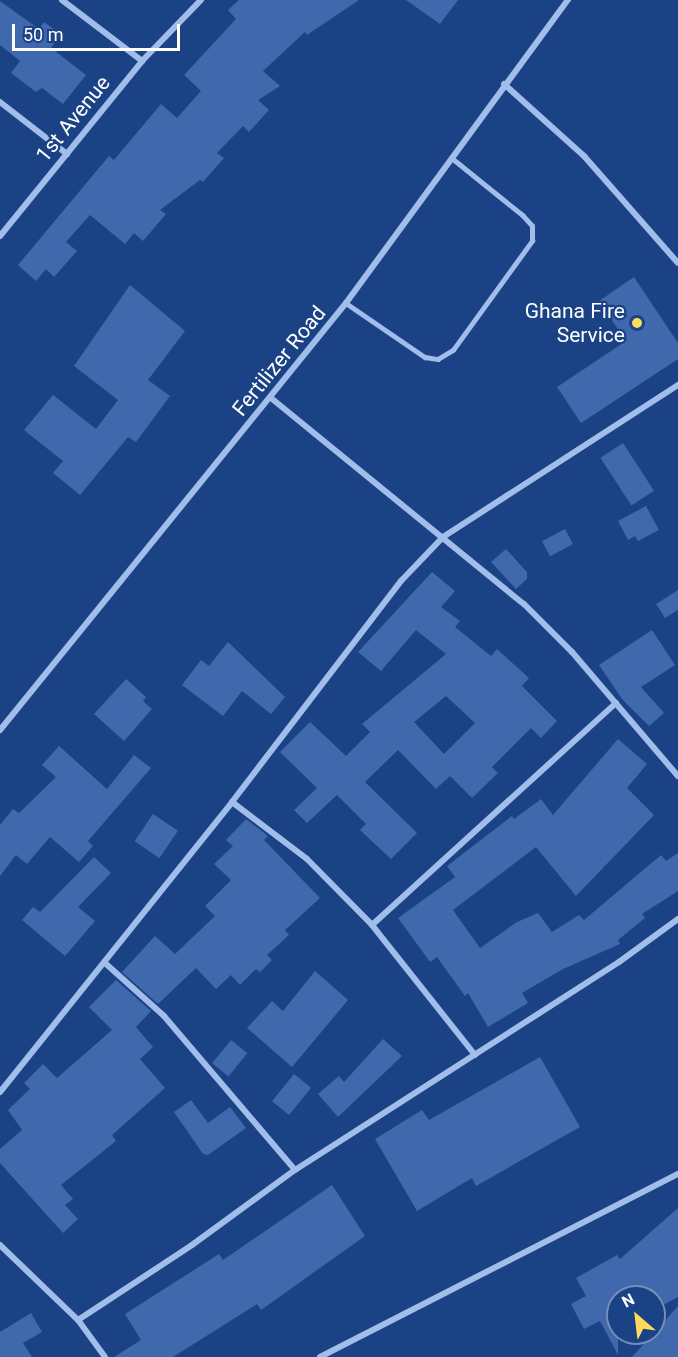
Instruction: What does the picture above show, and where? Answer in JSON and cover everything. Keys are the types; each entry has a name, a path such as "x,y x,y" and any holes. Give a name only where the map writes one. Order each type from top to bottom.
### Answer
{"street":[{"path":"62,0 142,61"},
{"name":"1st Avenue","path":"0,236 142,61 201,0"},
{"name":"Fertilizer Road","path":"0,730 346,303 504,84 568,0"},
{"path":"504,84 584,156 678,263"},
{"path":"0,102 67,154"},
{"path":"0,1092 232,802 401,581 443,537 678,385"},
{"path":"271,398 524,604 616,703 678,776"},
{"path":"372,925 616,703"},
{"path":"232,802 307,859 372,925 475,1055"},
{"path":"78,1320 192,1245 296,1170 475,1055 678,919"},
{"path":"105,963 164,1016 296,1170"},
{"path":"320,1357 678,1174"},
{"path":"0,1245 78,1320 105,1357"}],"lane":[{"path":"346,303 425,357 438,359 453,350 532,241 532,226 523,216 451,158"}],"building":[{"path":"239,0 359,0 307,35 305,32 263,71 280,86 258,100 269,110 249,132 243,126 217,153 224,158 203,182 200,180 160,210 166,214 143,241 134,233 125,244 90,215 66,242 77,251 54,277 46,269 36,281 18,265 109,156 114,160 161,104 177,118 201,91 184,75 236,19 228,10"},
{"path":"406,0 458,0 440,24"},
{"path":"0,1 39,29 44,22 61,34 51,48 86,75 63,104 42,88 36,92 11,73 20,61 0,45"},
{"path":"634,277 678,343 678,359 581,423 557,387 626,341 599,301"},
{"path":"130,285 185,331 148,380 170,396 136,442 128,437 80,495 53,473 63,461 24,430 53,395 96,429 118,400 74,366"},
{"path":"623,443 654,491 631,506 600,458"},
{"path":"646,506 659,530 638,541 635,536 628,540 618,521"},
{"path":"565,529 573,544 550,556 542,541"},
{"path":"506,549 527,572 527,579 516,589 491,562"},
{"path":"432,572 455,591 441,607 460,621 455,627 491,656 497,649 529,678 522,686 557,721 541,738 531,728 492,767 498,773 472,798 450,776 436,789 398,750 365,782 417,833 391,859 360,830 366,824 337,795 307,823 294,810 317,788 280,752 310,722 346,756 370,732 362,724 446,654 416,630 381,671 358,652","holes":["446,696 475,723 444,754 414,722"]},
{"path":"678,590 678,610 665,618 656,604"},
{"path":"652,630 675,665 641,687 664,713 649,726 622,699 599,665"},
{"path":"228,642 285,697 271,714 242,691 223,716 182,685 201,660 209,666"},
{"path":"126,679 146,697 143,701 152,709 124,741 94,714"},
{"path":"618,739 647,764 627,788 654,815 576,896 536,847 453,910 480,948 517,922 538,913 552,932 579,915 584,920 661,855 666,861 678,853 678,891 642,914 645,918 618,940 620,944 563,969 522,993 528,1003 488,1027 468,993 465,996 437,957 430,962 398,918 455,877 447,866 512,816 514,819 541,799 553,815"},
{"path":"59,746 107,789 134,755 151,768 88,841 93,846 79,862 50,837 27,864 16,855 0,876 0,825 13,809 19,813 56,777 42,765"},
{"path":"153,814 178,831 159,858 135,841"},
{"path":"246,819 268,836 264,840 320,898 285,930 289,935 267,955 272,960 260,972 256,969 240,985 231,975 216,989 196,968 158,1004 122,972 155,936 175,954 215,916 205,906 231,880 214,864 233,846 226,840"},
{"path":"94,857 111,873 78,907 95,921 65,956 22,920 33,907 40,912"},
{"path":"315,971 348,1000 292,1067 247,1028 272,1001 283,1011"},
{"path":"116,980 151,1011 136,1027 153,1047 140,1059 165,1088 112,1135 116,1141 61,1185 73,1199 65,1205 78,1219 63,1233 0,1163 0,1149 22,1130 8,1110 30,1089 24,1083 43,1064 57,1078 112,1030 89,1007"},
{"path":"383,1039 402,1056 338,1117 318,1094 339,1076 344,1082"},
{"path":"231,1040 247,1053 228,1077 212,1063"},
{"path":"540,1057 580,1127 476,1186 472,1178 417,1211 375,1139 422,1110 429,1120"},
{"path":"294,1074 311,1088 289,1115 272,1101"},
{"path":"191,1100 208,1123 230,1107 246,1128 208,1155 203,1154 174,1112"},
{"path":"332,1185 365,1236 261,1310 257,1304 173,1357 114,1357 141,1340 125,1314 219,1254 223,1260"},
{"path":"678,1208 678,1297 666,1304 666,1285 606,1285 606,1332 600,1321 584,1329 571,1304 586,1296 576,1278 617,1255 620,1259"},
{"path":"678,1306 678,1357 632,1357 643,1345 666,1345 666,1320"},
{"path":"31,1313 42,1332 23,1343 32,1357 0,1357 0,1332"},
{"path":"613,1345 618,1345 618,1355"}],"place":[{"name":"Ghana Fire Service","path":"637,323"}]}
